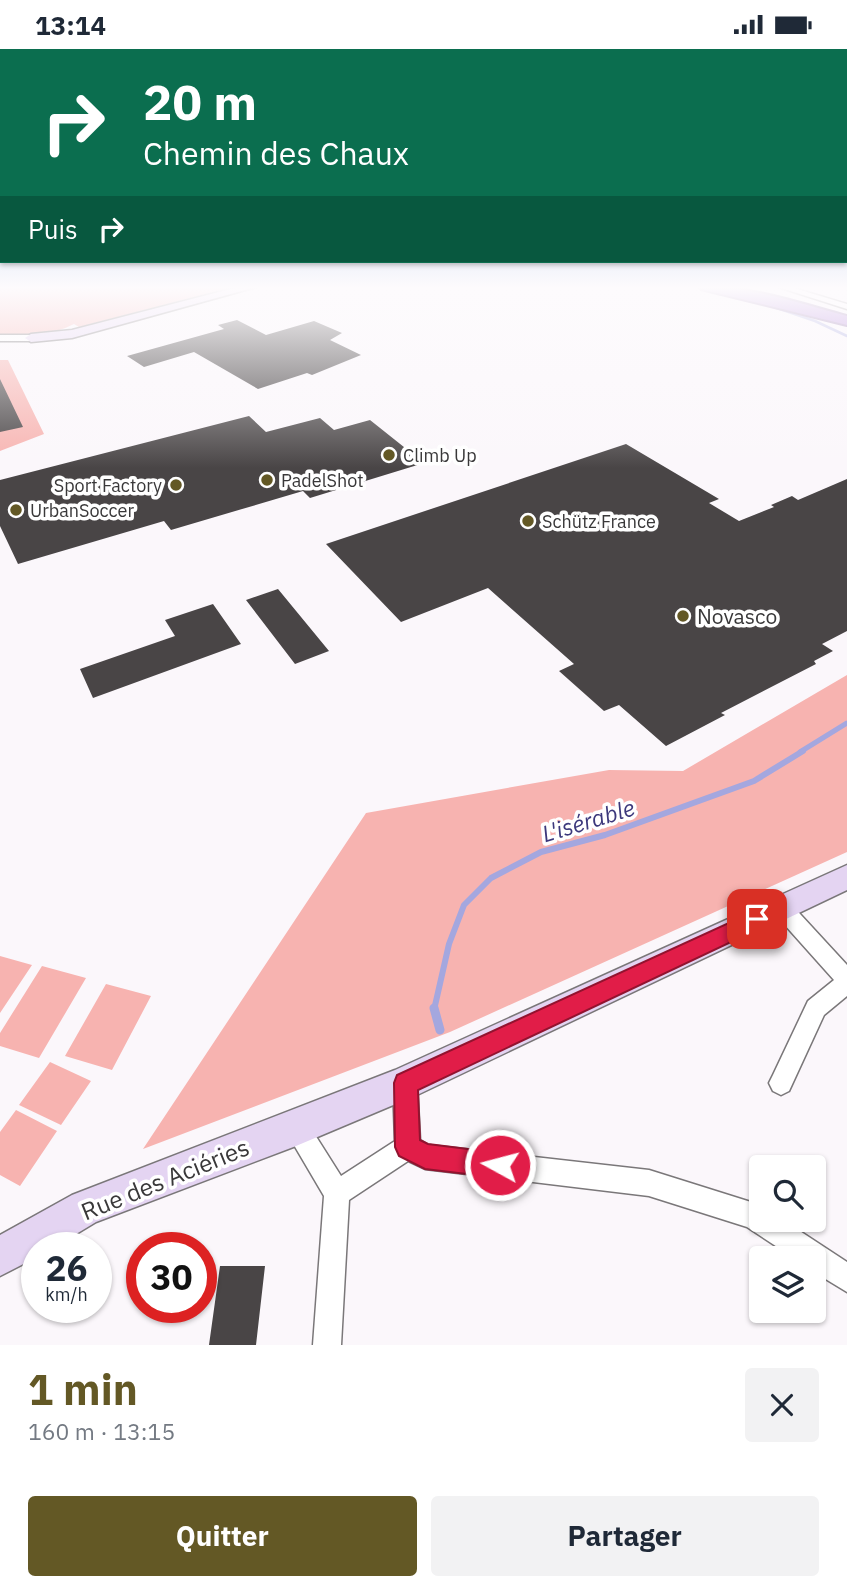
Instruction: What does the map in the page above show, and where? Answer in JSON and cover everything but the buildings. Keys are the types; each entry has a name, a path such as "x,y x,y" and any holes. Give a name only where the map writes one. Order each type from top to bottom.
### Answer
{"street":[{"name":"Rue des Aciéries","path":"0,1257 85,1208 296,1128 405,1083 847,877"},
{"path":"781,1083 816,1008 847,981 782,908"},
{"path":"405,1083 408,1147"},
{"path":"296,1128 337,1193 327,1345"},
{"path":"337,1193 408,1147"},
{"path":"408,1147 425,1157 649,1183 754,1216 847,1279"}],"shaded area":[{"path":"0,360 8,360 44,434 0,451"},
{"path":"847,675 847,852 450,1032 143,1149 366,813 609,770 683,771"},
{"path":"0,956 32,965 0,1013"},
{"path":"42,966 86,978 39,1058 0,1046 0,1033"},
{"path":"106,984 151,996 112,1070 65,1056"},
{"path":"50,1062 91,1081 61,1125 19,1105"},
{"path":"16,1110 57,1131 20,1186 0,1175 0,1132"}],"waterway":[{"name":"L'isérable","path":"800,752 847,723"},
{"name":"L'isérable","path":"434,1009 449,944 464,905 491,878 541,852 605,835 754,781 803,751"},
{"name":"L'isérable","path":"434,1009 440,1030"}],"place":[{"name":"Climb Up","path":"389,455"},
{"name":"PadelShot","path":"267,480"},
{"name":"Sport Factory","path":"176,485"},
{"name":"UrbanSoccer","path":"16,510"},
{"name":"Schütz France","path":"528,521"},
{"name":"Novasco","path":"683,616"}],"route":[{"path":"500,1165 425,1157 408,1147 405,1083 757,919"}]}
